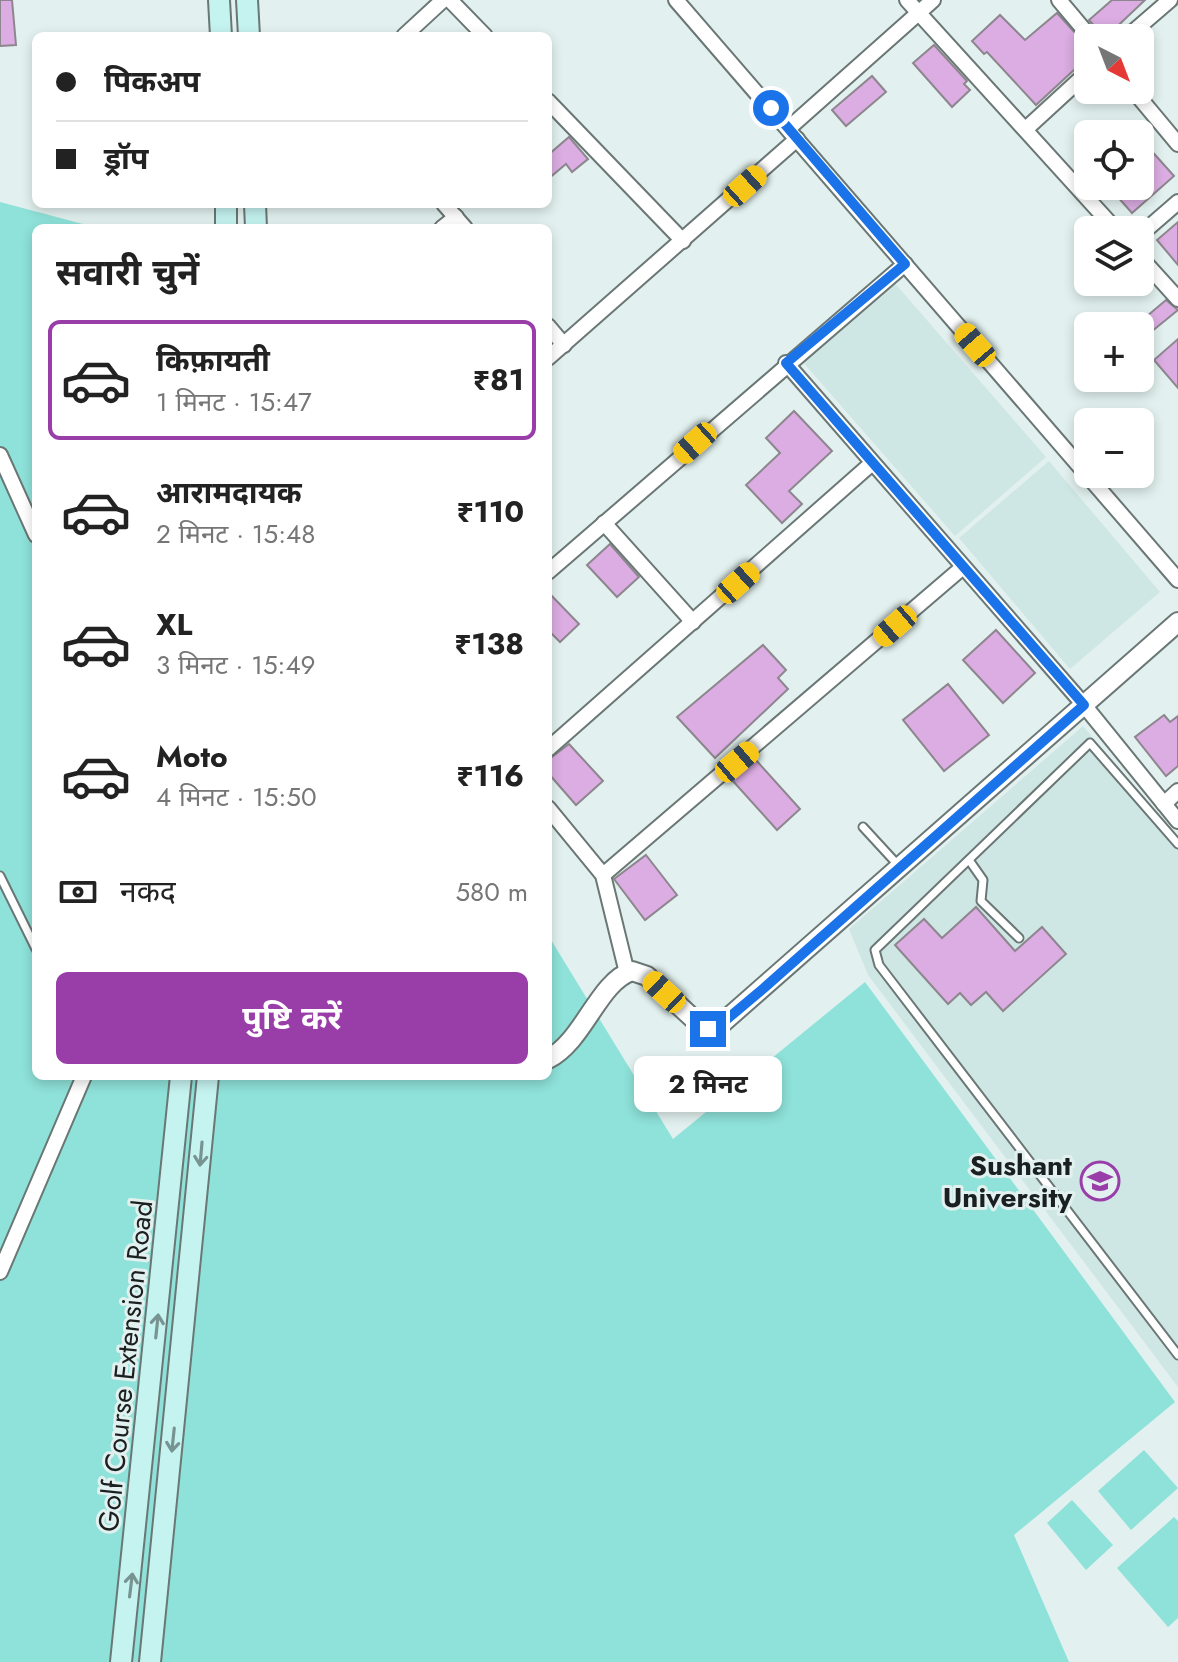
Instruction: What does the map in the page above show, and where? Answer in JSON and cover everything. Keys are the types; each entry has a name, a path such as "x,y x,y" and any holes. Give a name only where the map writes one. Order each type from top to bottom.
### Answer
{"main road":[{"path":"218,0 221,32"},
{"path":"247,0 249,32"},
{"name":"Golf Course Extension Road","path":"121,1662 181,1080"},
{"name":"Golf Course Extension Road","path":"150,1662 208,1080"}],"street":[{"path":"408,32 443,0"},
{"path":"450,0 481,32"},
{"path":"907,0 1027,128 1104,216"},
{"path":"552,355 683,241 933,0"},
{"path":"1142,24 1170,0"},
{"path":"680,1 1178,580"},
{"path":"1066,2 1081,24"},
{"path":"1027,128 1074,85"},
{"path":"1145,104 1178,144"},
{"path":"552,105 683,241"},
{"path":"1154,223 1178,202"},
{"path":"552,568 786,363 905,264"},
{"path":"1154,272 1178,299"},
{"path":"552,331 564,345"},
{"path":"786,363 1084,705 1178,821"},
{"path":"0,455 32,526"},
{"path":"552,745 871,464"},
{"path":"604,523 693,622"},
{"path":"603,875 963,567"},
{"path":"552,1056 570,1043 617,979 627,973 647,976 699,1024 714,1028 764,988 1178,622"},
{"path":"1164,804 1178,791"},
{"path":"552,813 603,875 627,973"},
{"path":"0,1272 82,1080"}],"lane":[{"path":"1178,844 1090,743 875,950 876,958 1178,1355"},
{"path":"863,827 900,867"},
{"path":"969,860 983,880 981,901 1019,938"},
{"path":"0,876 32,941"}],"shaded area":[{"path":"0,202 83,224 32,224 32,1080 552,1080 552,942 673,1139 865,982 1175,1402 1014,1535 1069,1662 0,1662"},
{"path":"892,280 1046,457 955,536 801,360"},
{"path":"1049,461 1160,592 1070,669 959,538"},
{"name":"Sushant University","path":"1083,726 1178,837 1178,1387 868,975 849,929"},
{"path":"1144,1450 1178,1488 1131,1530 1098,1491"},
{"path":"1072,1500 1113,1545 1086,1570 1047,1523"},
{"path":"1174,1517 1178,1521 1178,1618 1168,1627 1117,1568"}],"building":[{"path":"0,0 12,0 16,45 0,46"},
{"path":"1112,0 1145,0 1120,24 1093,24 1089,20"},
{"path":"1057,13 1074,32 1074,70 1036,105 987,52 984,54 972,41 1000,15 1025,40"},
{"path":"934,45 967,81 964,84 970,90 952,107 913,63"},
{"path":"872,76 886,92 846,126 832,110"},
{"path":"569,137 588,159 572,172 566,164 552,176 552,152"},
{"path":"1154,154 1174,176 1154,194"},
{"path":"1120,200 1147,200 1132,213"},
{"path":"1178,222 1178,265 1157,240"},
{"path":"1166,300 1178,310 1154,330 1152,312"},
{"path":"1178,339 1178,388 1154,360"},
{"path":"794,411 832,451 789,491 802,504 782,523 746,485 780,453 766,438"},
{"path":"610,544 639,577 617,597 587,565"},
{"path":"552,596 579,624 560,642 552,634"},
{"path":"996,630 1035,673 1003,703 963,660"},
{"path":"763,645 786,670 778,678 788,689 715,758 677,717"},
{"path":"948,684 989,735 944,771 903,720"},
{"path":"1164,715 1170,722 1178,716 1178,766 1166,776 1135,737"},
{"path":"569,744 603,781 576,805 552,778 552,757"},
{"path":"755,759 800,809 777,830 732,780"},
{"path":"646,855 677,895 645,920 614,879"},
{"path":"976,907 1015,951 1042,927 1066,954 1003,1011 986,992 971,1005 960,993 948,1004 895,945 924,919 942,938"}],"place":[{"name":"Sushant University","path":"1100,1181"}],"route":[{"path":"708,1029 720,1025 764,988 1084,705 786,363 905,264 771,108"}]}
